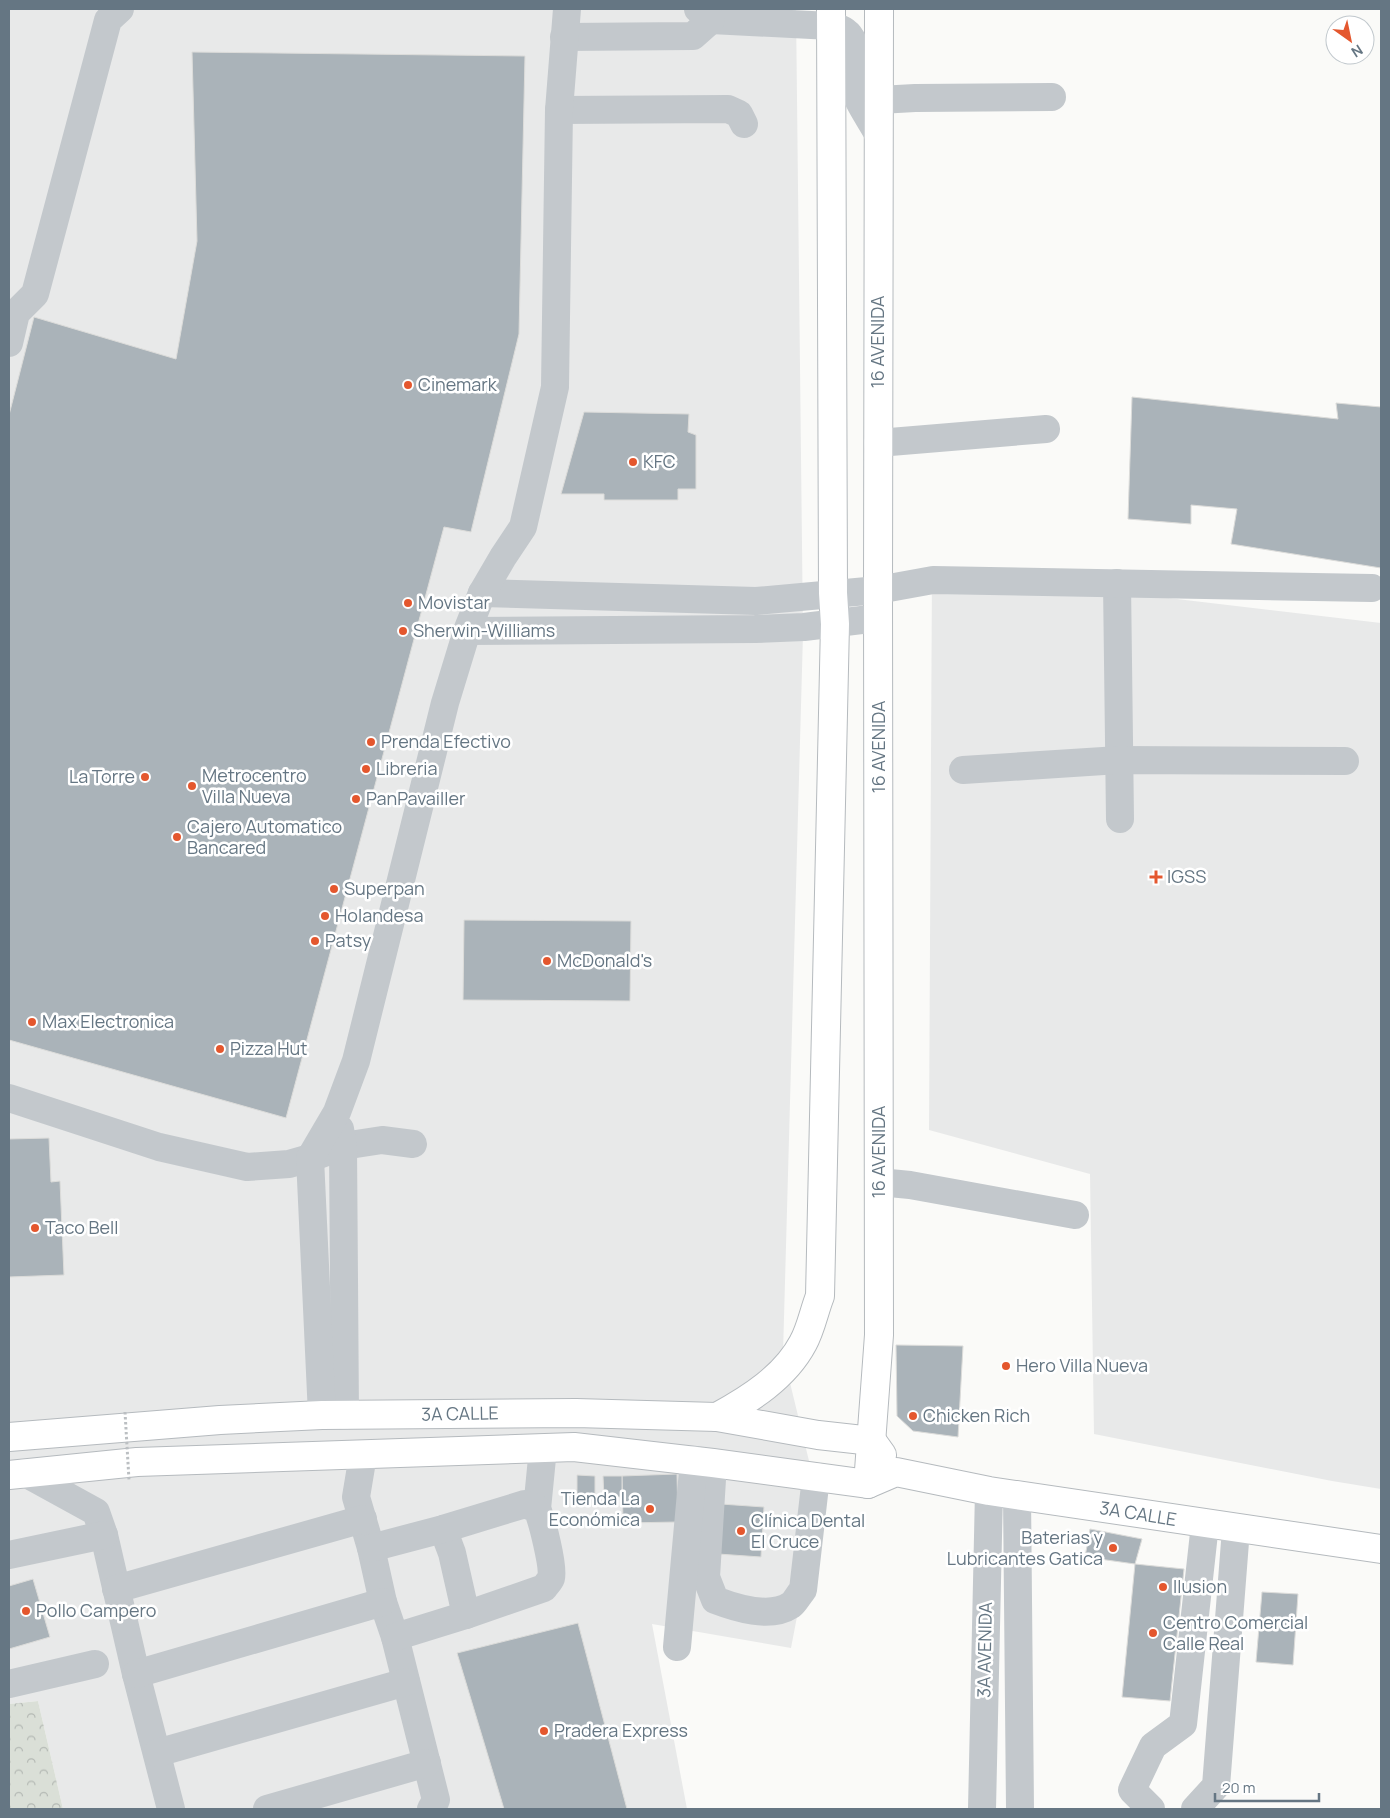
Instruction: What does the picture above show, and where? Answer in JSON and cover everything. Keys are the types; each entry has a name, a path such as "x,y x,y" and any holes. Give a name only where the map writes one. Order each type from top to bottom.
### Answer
{"main road":[{"name":"16 AVENIDA","path":"868,1484 880,1335 879,9"},
{"path":"717,1417 749,1400 784,1369 804,1343 820,1296 835,624 833,593 831,17"},
{"name":"3A CALLE","path":"9,1437 220,1420 333,1415 576,1413 717,1417 818,1435 872,1441"},
{"path":"868,1484 896,1472 872,1441"},
{"name":"3A CALLE","path":"17,1474 138,1462 574,1447 868,1484"},
{"name":"3A CALLE","path":"896,1472 989,1491 1381,1549"}],"street":[{"path":"9,343 16,314 35,294 108,20 120,9"},
{"path":"333,1415 310,1158 337,1112 356,1061 445,703 467,631 482,593 523,527 555,387 559,110 567,9"},
{"path":"564,37 693,36 704,14 831,17 854,41 855,92 878,134"},
{"path":"879,100 1052,96"},
{"path":"559,110 728,109 740,114 744,124"},
{"path":"878,443 1046,429"},
{"path":"482,593 747,601 878,590 933,580 1372,588"},
{"path":"1117,583 1120,819"},
{"path":"467,631 755,629 835,624 878,618"},
{"path":"963,770 1119,760 1345,761"},
{"path":"9,1098 159,1147 248,1167 289,1164 343,1146 382,1140 412,1144"},
{"path":"333,1415 343,1146 337,1112"},
{"path":"879,1182 910,1185 1075,1215"},
{"path":"395,1637 544,1588 551,1579 551,1570 542,1521 537,1509 543,1448"},
{"path":"363,1454 356,1497 363,1519 382,1602 395,1637 436,1800 431,1809"},
{"path":"703,1462 706,1577 715,1600 737,1608 774,1612 791,1605 803,1590 816,1477"},
{"path":"677,1647 703,1462"},
{"path":"17,1474 96,1512 104,1535 136,1674 171,1809"},
{"name":"3A AVENIDA","path":"982,1809 989,1491"},
{"path":"1018,1495 1020,1809"},
{"path":"370,1548 443,1529 526,1504 537,1509"},
{"path":"116,1588 363,1519"},
{"path":"1151,1809 1132,1790 1152,1746 1183,1724 1204,1524"},
{"path":"443,1529 452,1553 466,1615"},
{"path":"1195,1809 1216,1786 1236,1529"},
{"path":"9,1555 104,1535"},
{"path":"136,1674 382,1602"},
{"path":"9,1684 95,1664"},
{"path":"157,1754 406,1682"},
{"path":"267,1809 427,1763"}],"path":[{"path":"125,1412 129,1480"}],"shaded area":[{"path":"9,9 796,9 803,634 783,1354 819,1502 791,1648 652,1624 687,1809 63,1809 38,1701 9,1704"},
{"name":"IGSS","path":"932,570 1381,623 1381,1489 1094,1434 1090,1174 929,1130"}],"green space":[{"path":"38,1701 63,1809 9,1809 9,1704"}],"building":[{"name":"Metrocentro Villa Nueva","path":"192,52 525,56 519,334 471,532 444,527 286,1118 9,1040 9,415 34,317 176,359 197,241"},
{"path":"1132,397 1338,419 1336,403 1381,407 1381,568 1231,544 1237,509 1191,505 1191,524 1128,519"},
{"name":"KFC","path":"584,412 689,414 688,432 696,435 696,489 678,489 678,500 604,500 604,494 561,494"},
{"name":"McDonald's","path":"464,920 631,921 630,1001 463,1000"},
{"name":"Taco Bell","path":"49,1138 51,1182 60,1181 64,1275 9,1277 9,1139"},
{"path":"896,1345 963,1346 958,1437 913,1431 897,1416"},
{"name":"Tienda La Económica","path":"677,1474 678,1522 623,1523 622,1476"},
{"path":"577,1475 595,1476 595,1496 577,1497"},
{"path":"603,1476 622,1476 622,1497 604,1498"},
{"name":"Clínica Dental El Cruce","path":"721,1504 764,1507 761,1557 718,1554"},
{"name":"Baterias y Lubricantes Gatica","path":"1090,1529 1142,1539 1135,1564 1085,1557"},
{"name":"Centro Comercial Calle Real","path":"1135,1564 1184,1569 1170,1701 1122,1697"},
{"name":"Pollo Campero","path":"33,1579 50,1637 9,1649 9,1586"},
{"path":"1262,1592 1298,1594 1293,1665 1256,1662"},
{"name":"Pradera Express","path":"578,1623 627,1809 504,1809 457,1653"}],"place":[{"name":"Cinemark","path":"408,385"},
{"name":"KFC","path":"633,462"},
{"name":"Movistar","path":"408,603"},
{"name":"Sherwin-Williams","path":"403,631"},
{"name":"Prenda Efectivo","path":"371,742"},
{"name":"Libreria","path":"366,769"},
{"name":"La Torre","path":"145,777"},
{"name":"Metrocentro Villa Nueva","path":"192,786"},
{"name":"PanPavailler","path":"356,799"},
{"name":"Cajero Automatico Bancared","path":"177,837"},
{"name":"IGSS","path":"1156,877"},
{"name":"Superpan","path":"334,889"},
{"name":"Holandesa","path":"325,916"},
{"name":"Patsy","path":"315,941"},
{"name":"McDonald's","path":"547,961"},
{"name":"Max Electronica","path":"32,1022"},
{"name":"Pizza Hut","path":"220,1049"},
{"name":"Taco Bell","path":"35,1228"},
{"name":"Hero Villa Nueva","path":"1006,1366"},
{"name":"Chicken Rich","path":"913,1416"},
{"name":"Tienda La Económica","path":"650,1509"},
{"name":"Clínica Dental El Cruce","path":"741,1531"},
{"name":"Baterias y Lubricantes Gatica","path":"1113,1548"},
{"name":"Ilusion","path":"1163,1587"},
{"name":"Pollo Campero","path":"26,1611"},
{"name":"Centro Comercial Calle Real","path":"1153,1633"},
{"name":"Pradera Express","path":"544,1731"}]}
